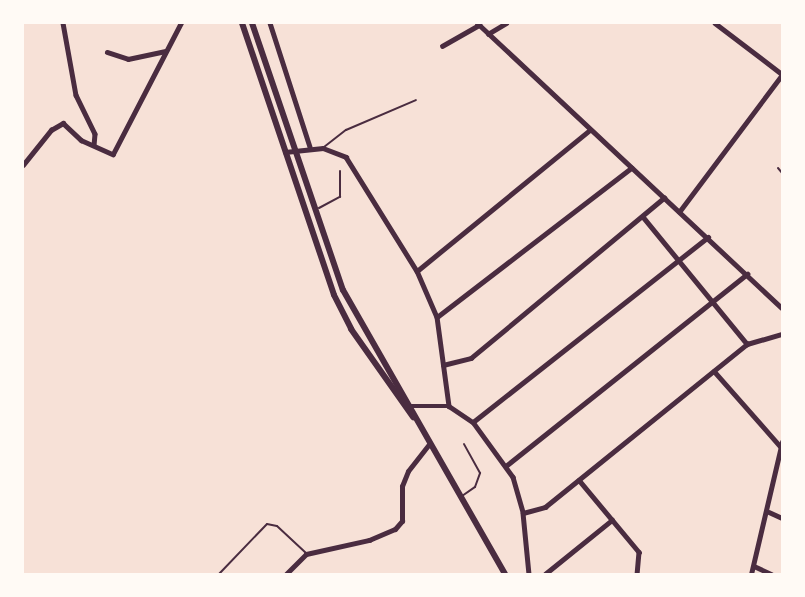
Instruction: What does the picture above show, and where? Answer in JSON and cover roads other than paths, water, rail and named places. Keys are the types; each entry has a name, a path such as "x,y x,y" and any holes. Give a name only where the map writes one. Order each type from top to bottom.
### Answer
{"main road":[{"path":"242,23 334,295 351,329 407,405"},
{"path":"252,23 315,210 359,323 505,574"}],"street":[{"path":"63,23 76,95 95,134 94,145"},
{"path":"23,165 57,124 63,123 81,140 113,154 181,23"},
{"path":"270,23 310,147"},
{"path":"488,34 506,23"},
{"path":"679,212 782,75 715,23"},
{"path":"442,47 478,24 782,308"},
{"path":"107,52 128,59 166,51"},
{"path":"417,271 590,131"},
{"path":"285,152 310,147 323,148 346,157 356,169 417,271 437,317 450,406"},
{"path":"437,317 631,167"},
{"path":"443,365 471,358 644,218 664,198"},
{"path":"644,218 747,344"},
{"path":"473,422 708,237"},
{"path":"507,465 747,273"},
{"path":"523,513 545,506 747,344 782,334"},
{"path":"715,371 782,448"},
{"path":"407,405 450,406 473,422 507,465 523,513 529,574"},
{"path":"751,574 769,512 782,442"},
{"path":"286,574 306,554 369,540 395,529 402,521 402,486 408,471 429,444"},
{"path":"579,480 639,552 642,559 636,574"},
{"path":"769,512 782,518"},
{"path":"545,574 612,520"},
{"path":"754,566 771,574"}],"lane":[{"path":"323,148 346,130 416,100"},
{"path":"778,168 782,173"},
{"path":"315,210 340,197 340,171"},
{"path":"461,497 475,487 480,472 464,444"},
{"path":"219,574 267,524 277,526 306,554"}]}
